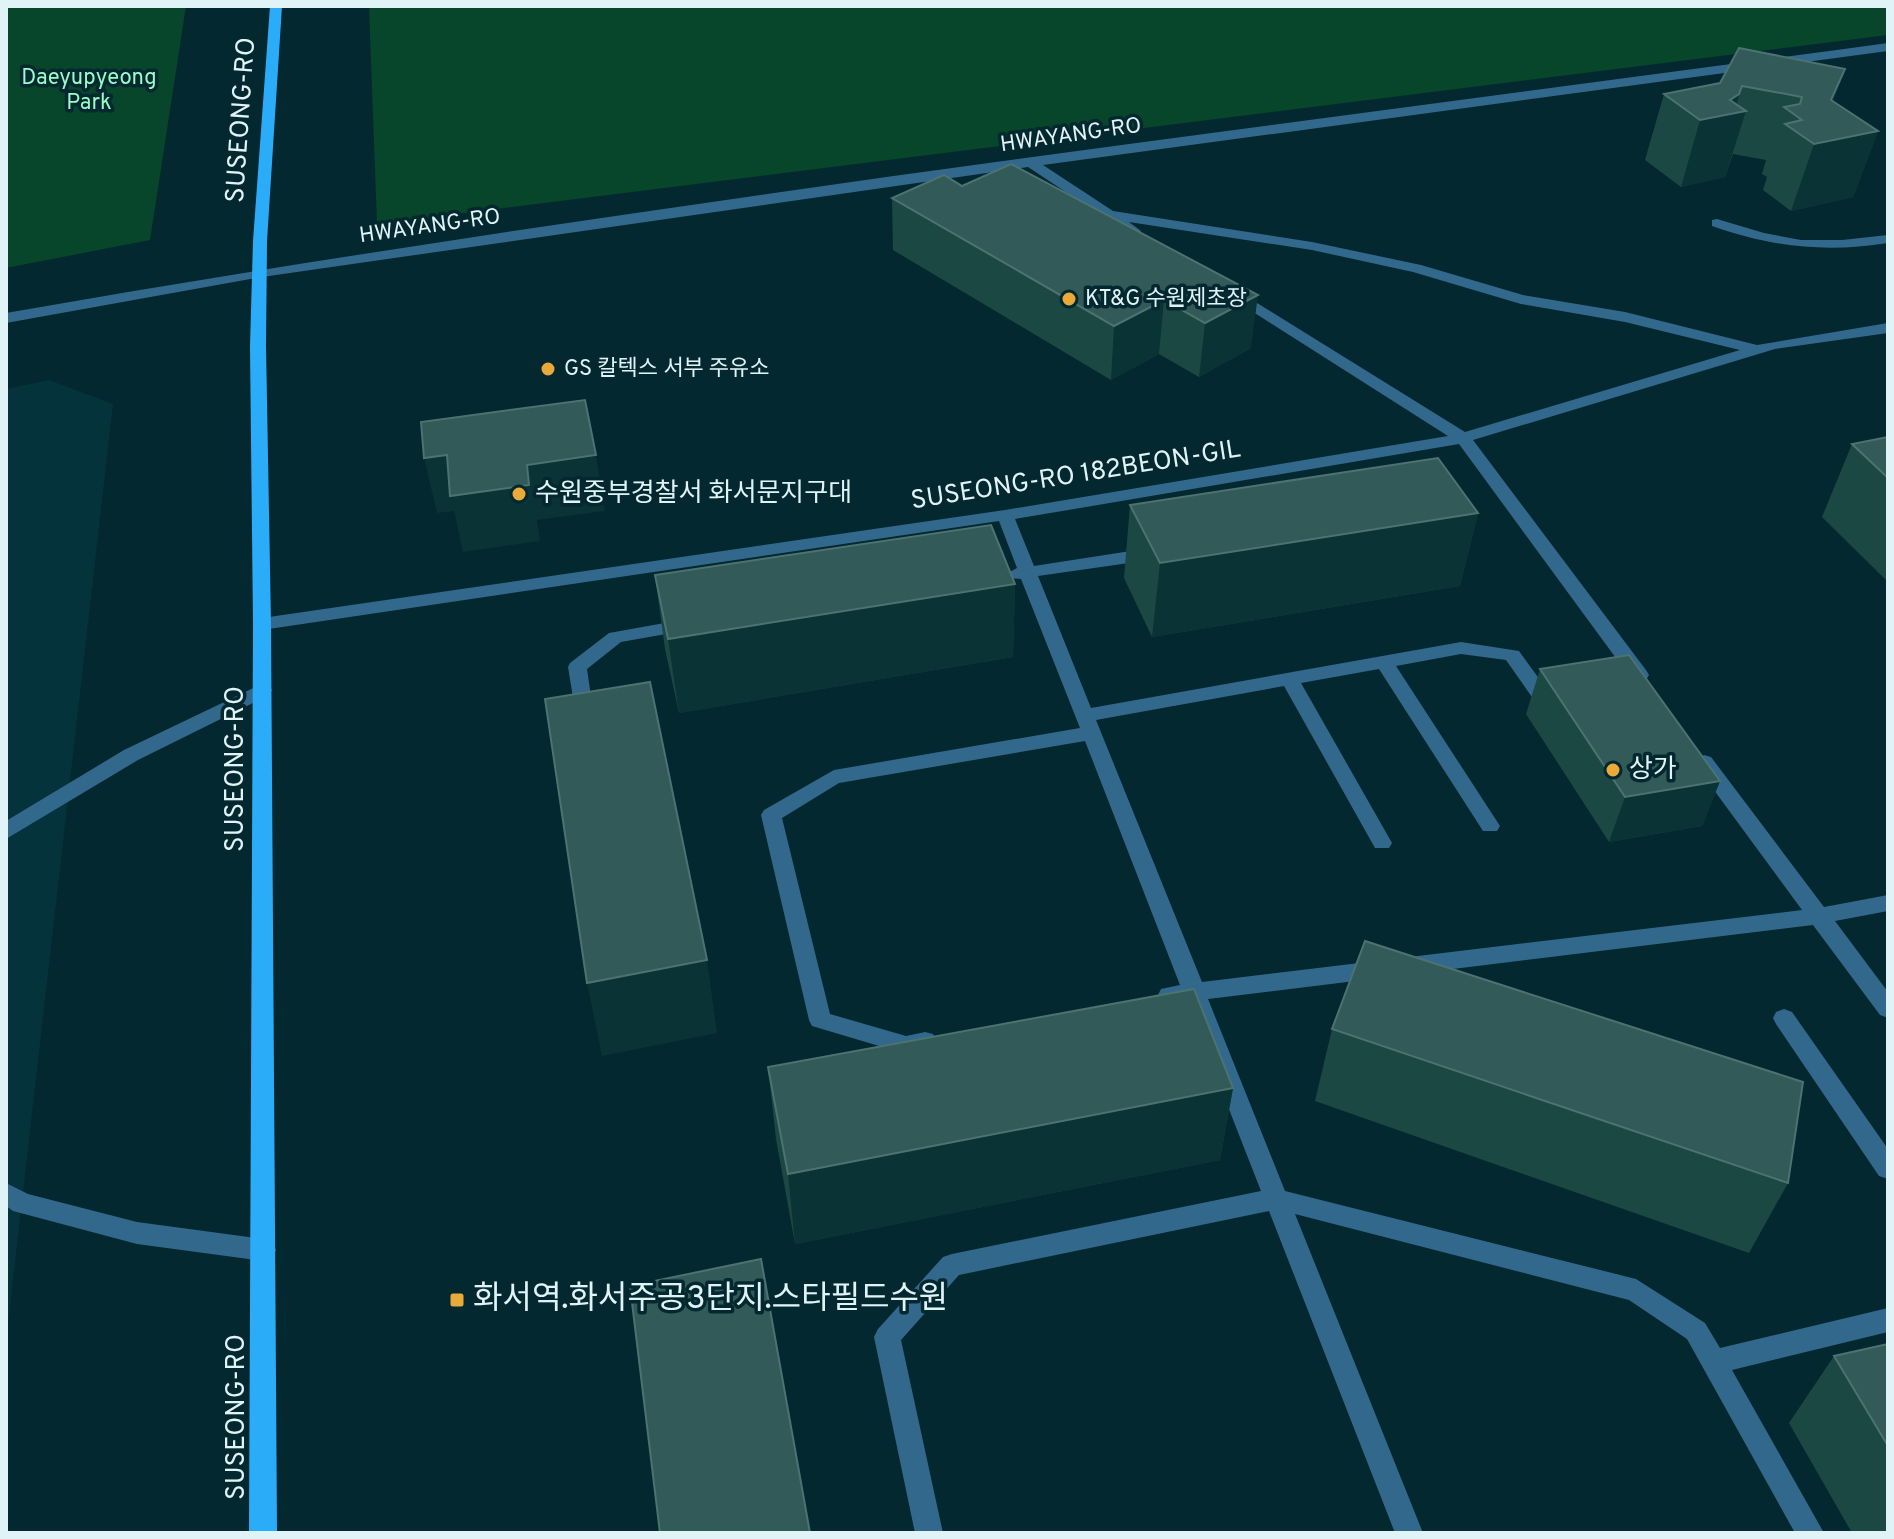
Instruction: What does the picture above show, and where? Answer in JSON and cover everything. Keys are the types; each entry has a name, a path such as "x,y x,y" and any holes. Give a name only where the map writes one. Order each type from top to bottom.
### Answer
{"main road":[{"name":"SUSEONG-RO","path":"263,1533 262,624 258,346 262,273 260,241 276,6"}],"street":[{"name":"HWAYANG-RO","path":"6,318 262,273 1030,163 1888,47"},
{"path":"1030,163 1146,239"},
{"path":"1106,214 1342,252 1416,268 1521,299 1625,317 1759,349"},
{"path":"1717,223 1764,240 1819,247 1888,239"},
{"path":"1225,289 1463,438 1650,690"},
{"name":"SUSEONG-RO 182BEON-GIL","path":"262,624 1005,515 1463,438 1759,349 1888,328"},
{"path":"1005,515 1409,1533"},
{"path":"995,577 1164,552"},
{"path":"584,717 577,667 616,637 710,622"},
{"path":"951,1036 906,1045 820,1020 771,815 834,777 1289,679 1461,648 1512,655 1541,695"},
{"path":"1384,662 1490,826"},
{"path":"1289,679 1382,843"},
{"path":"6,831 69,787 262,690"},
{"path":"1697,753 1888,1009"},
{"path":"1148,998 1818,916 1888,903"},
{"path":"1784,1018 1888,1169"},
{"path":"6,1194 22,1203 137,1233 263,1250"},
{"path":"929,1533 887,1337 952,1265 1276,1199 1636,1290 1696,1331 1810,1533"},
{"path":"1714,1362 1888,1320"}],"shaded area":[{"path":"49,380 113,404 6,1341 6,389"}],"green space":[{"name":"Daeyupyeong Park","path":"6,6 186,6 150,240 6,268"},
{"path":"369,6 1888,6 1888,35 377,224"}],"building":[{"path":"1739,48 1845,69 1831,100 1878,131 1814,144 1785,124 1802,120 1784,107 1800,104 1802,97 1742,86 1739,94 1730,100 1746,111 1700,120 1664,94 1720,83"},
{"path":"1011,164 1258,295 1205,323 1164,300 1114,326 892,198 944,175 962,186"},
{"path":"585,400 596,455 527,465 529,485 450,496 447,455 424,458 421,422"},
{"path":"1888,437 1888,478 1852,444"},
{"path":"1438,458 1478,513 1160,563 1130,505"},
{"path":"991,525 1015,584 668,639 655,575"},
{"path":"1629,655 1720,781 1625,797 1540,669"},
{"path":"650,682 707,960 587,983 545,699"},
{"path":"1365,941 1803,1082 1788,1183 1332,1029"},
{"path":"1194,989 1233,1088 788,1174 768,1067"},
{"path":"761,1259 810,1533 660,1533 630,1286"},
{"path":"1888,1344 1888,1446 1834,1356"}],"place":[{"name":"KT&G 수원제초장","path":"1069,299"},
{"name":"GS 칼텍스 서부 주유소","path":"548,369"},
{"name":"수원중부경찰서 화서문지구대","path":"519,494"},
{"name":"상가","path":"1613,770"},
{"name":"화서역.화서주공3단지.스타필드수원","path":"457,1300"}]}
